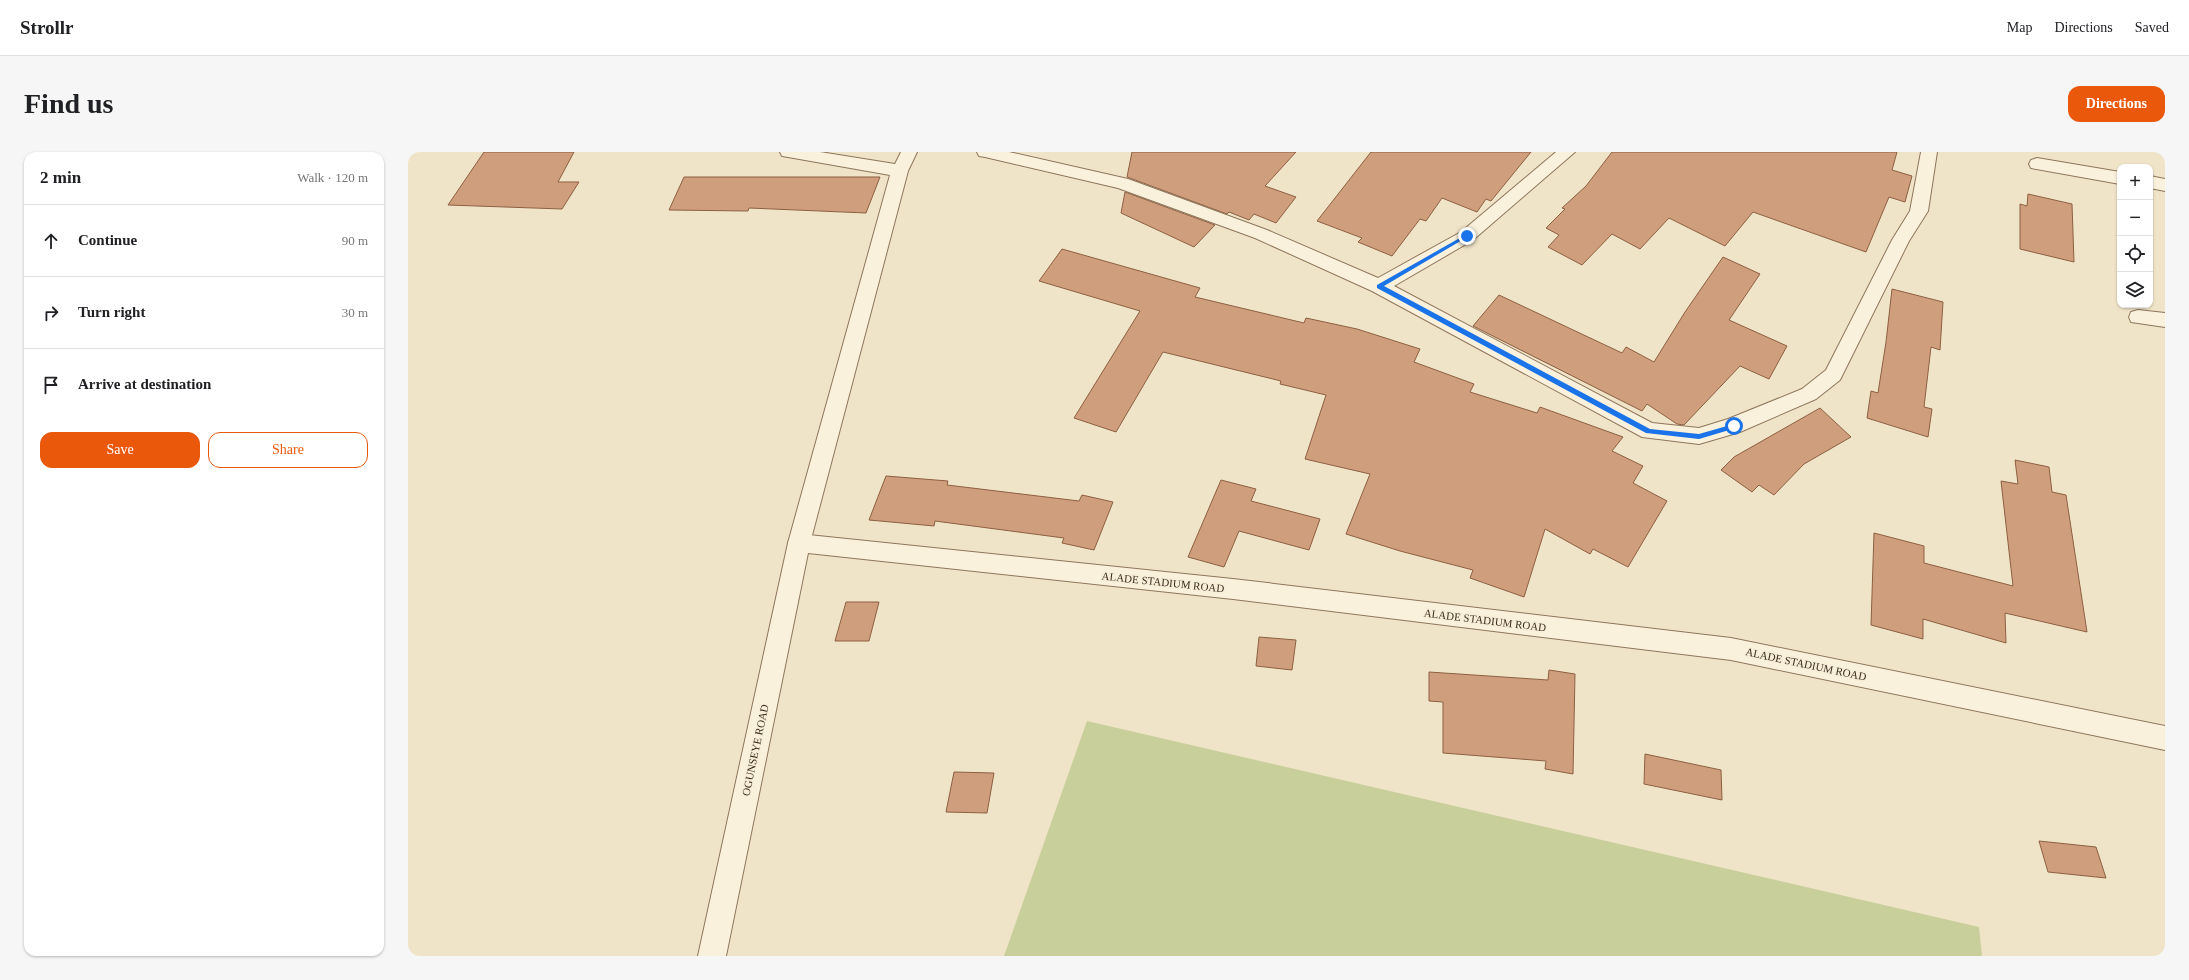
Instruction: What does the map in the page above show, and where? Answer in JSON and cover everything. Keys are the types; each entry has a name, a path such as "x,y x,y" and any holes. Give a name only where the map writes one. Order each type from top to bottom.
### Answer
{"street":[{"path":"788,152 900,171"},
{"name":"OGUNSEYE ROAD","path":"712,956 799,543 900,171 909,152"},
{"path":"985,152 1122,183 1261,234 1379,286 1649,431 1699,436 1734,426 1809,394 1833,375 1901,240 1920,211 1929,152"},
{"path":"1379,286 1467,236 1566,152"},
{"path":"2037,164 2117,177"},
{"path":"2153,183 2165,185"},
{"path":"2138,317 2165,320"},
{"name":"ALADE STADIUM ROAD","path":"799,543 1233,589 1731,649 2165,738"}],"green space":[{"path":"1087,721 1979,927 1982,956 1004,956"}],"building":[{"path":"484,152 574,152 558,182 579,182 562,209 448,205"},
{"path":"1132,152 1296,152 1265,186 1296,197 1276,223 1254,214 1249,220 1229,212 1227,214 1127,177"},
{"path":"1371,152 1531,152 1491,201 1486,199 1477,212 1442,198 1426,221 1420,219 1392,256 1358,242 1362,238 1317,221"},
{"path":"1612,152 1897,152 1892,170 1912,176 1905,202 1889,197 1866,252 1753,212 1725,246 1669,218 1640,249 1612,234 1582,265 1548,247 1559,235 1546,228 1565,209 1562,208 1586,186"},
{"path":"684,177 880,177 866,213 749,208 748,211 669,210"},
{"path":"1125,192 1215,225 1194,247 1121,213"},
{"path":"2028,194 2072,204 2074,262 2020,249 2020,204 2027,206"},
{"path":"1062,249 1200,288 1195,297 1304,323 1306,318 1357,329 1420,349 1414,362 1474,384 1470,392 1537,413 1540,407 1623,437 1612,451 1643,466 1633,483 1667,501 1628,567 1593,549 1590,554 1545,529 1524,597 1470,578 1473,570 1400,551 1346,534 1370,474 1305,459 1326,395 1280,384 1281,381 1163,352 1116,432 1074,418 1140,311 1039,281"},
{"path":"1723,257 1760,274 1729,320 1787,346 1769,379 1740,366 1684,425 1677,424 1647,404 1642,411 1473,326 1499,295 1622,353 1626,347 1654,362 1685,312"},
{"path":"1892,289 1943,302 1940,350 1931,347 1924,407 1932,409 1928,437 1867,418 1871,391 1878,393"},
{"path":"1820,408 1851,437 1804,464 1774,495 1759,485 1752,492 1721,470 1734,457"},
{"path":"2015,460 2049,467 2052,492 2066,495 2087,632 2005,613 2006,643 1923,619 1923,639 1871,625 1874,533 1924,546 1924,563 2013,586 2001,481 2018,484"},
{"path":"886,476 948,481 947,485 1079,501 1082,495 1113,502 1094,550 1062,543 1064,538 935,521 934,526 869,520"},
{"path":"1221,480 1256,489 1251,501 1320,519 1309,550 1239,531 1224,567 1188,557"},
{"path":"846,602 879,602 869,641 835,641"},
{"path":"1259,637 1296,640 1292,670 1256,666"},
{"path":"1549,670 1575,674 1573,774 1545,769 1546,761 1443,753 1443,702 1429,701 1429,672 1548,680"},
{"path":"1645,754 1721,770 1722,800 1644,784"},
{"path":"954,772 994,773 987,813 946,812"},
{"path":"2039,841 2096,847 2106,878 2048,872"}],"route":[{"path":"1467,236 1379,286 1649,431 1699,436 1734,426"}]}
